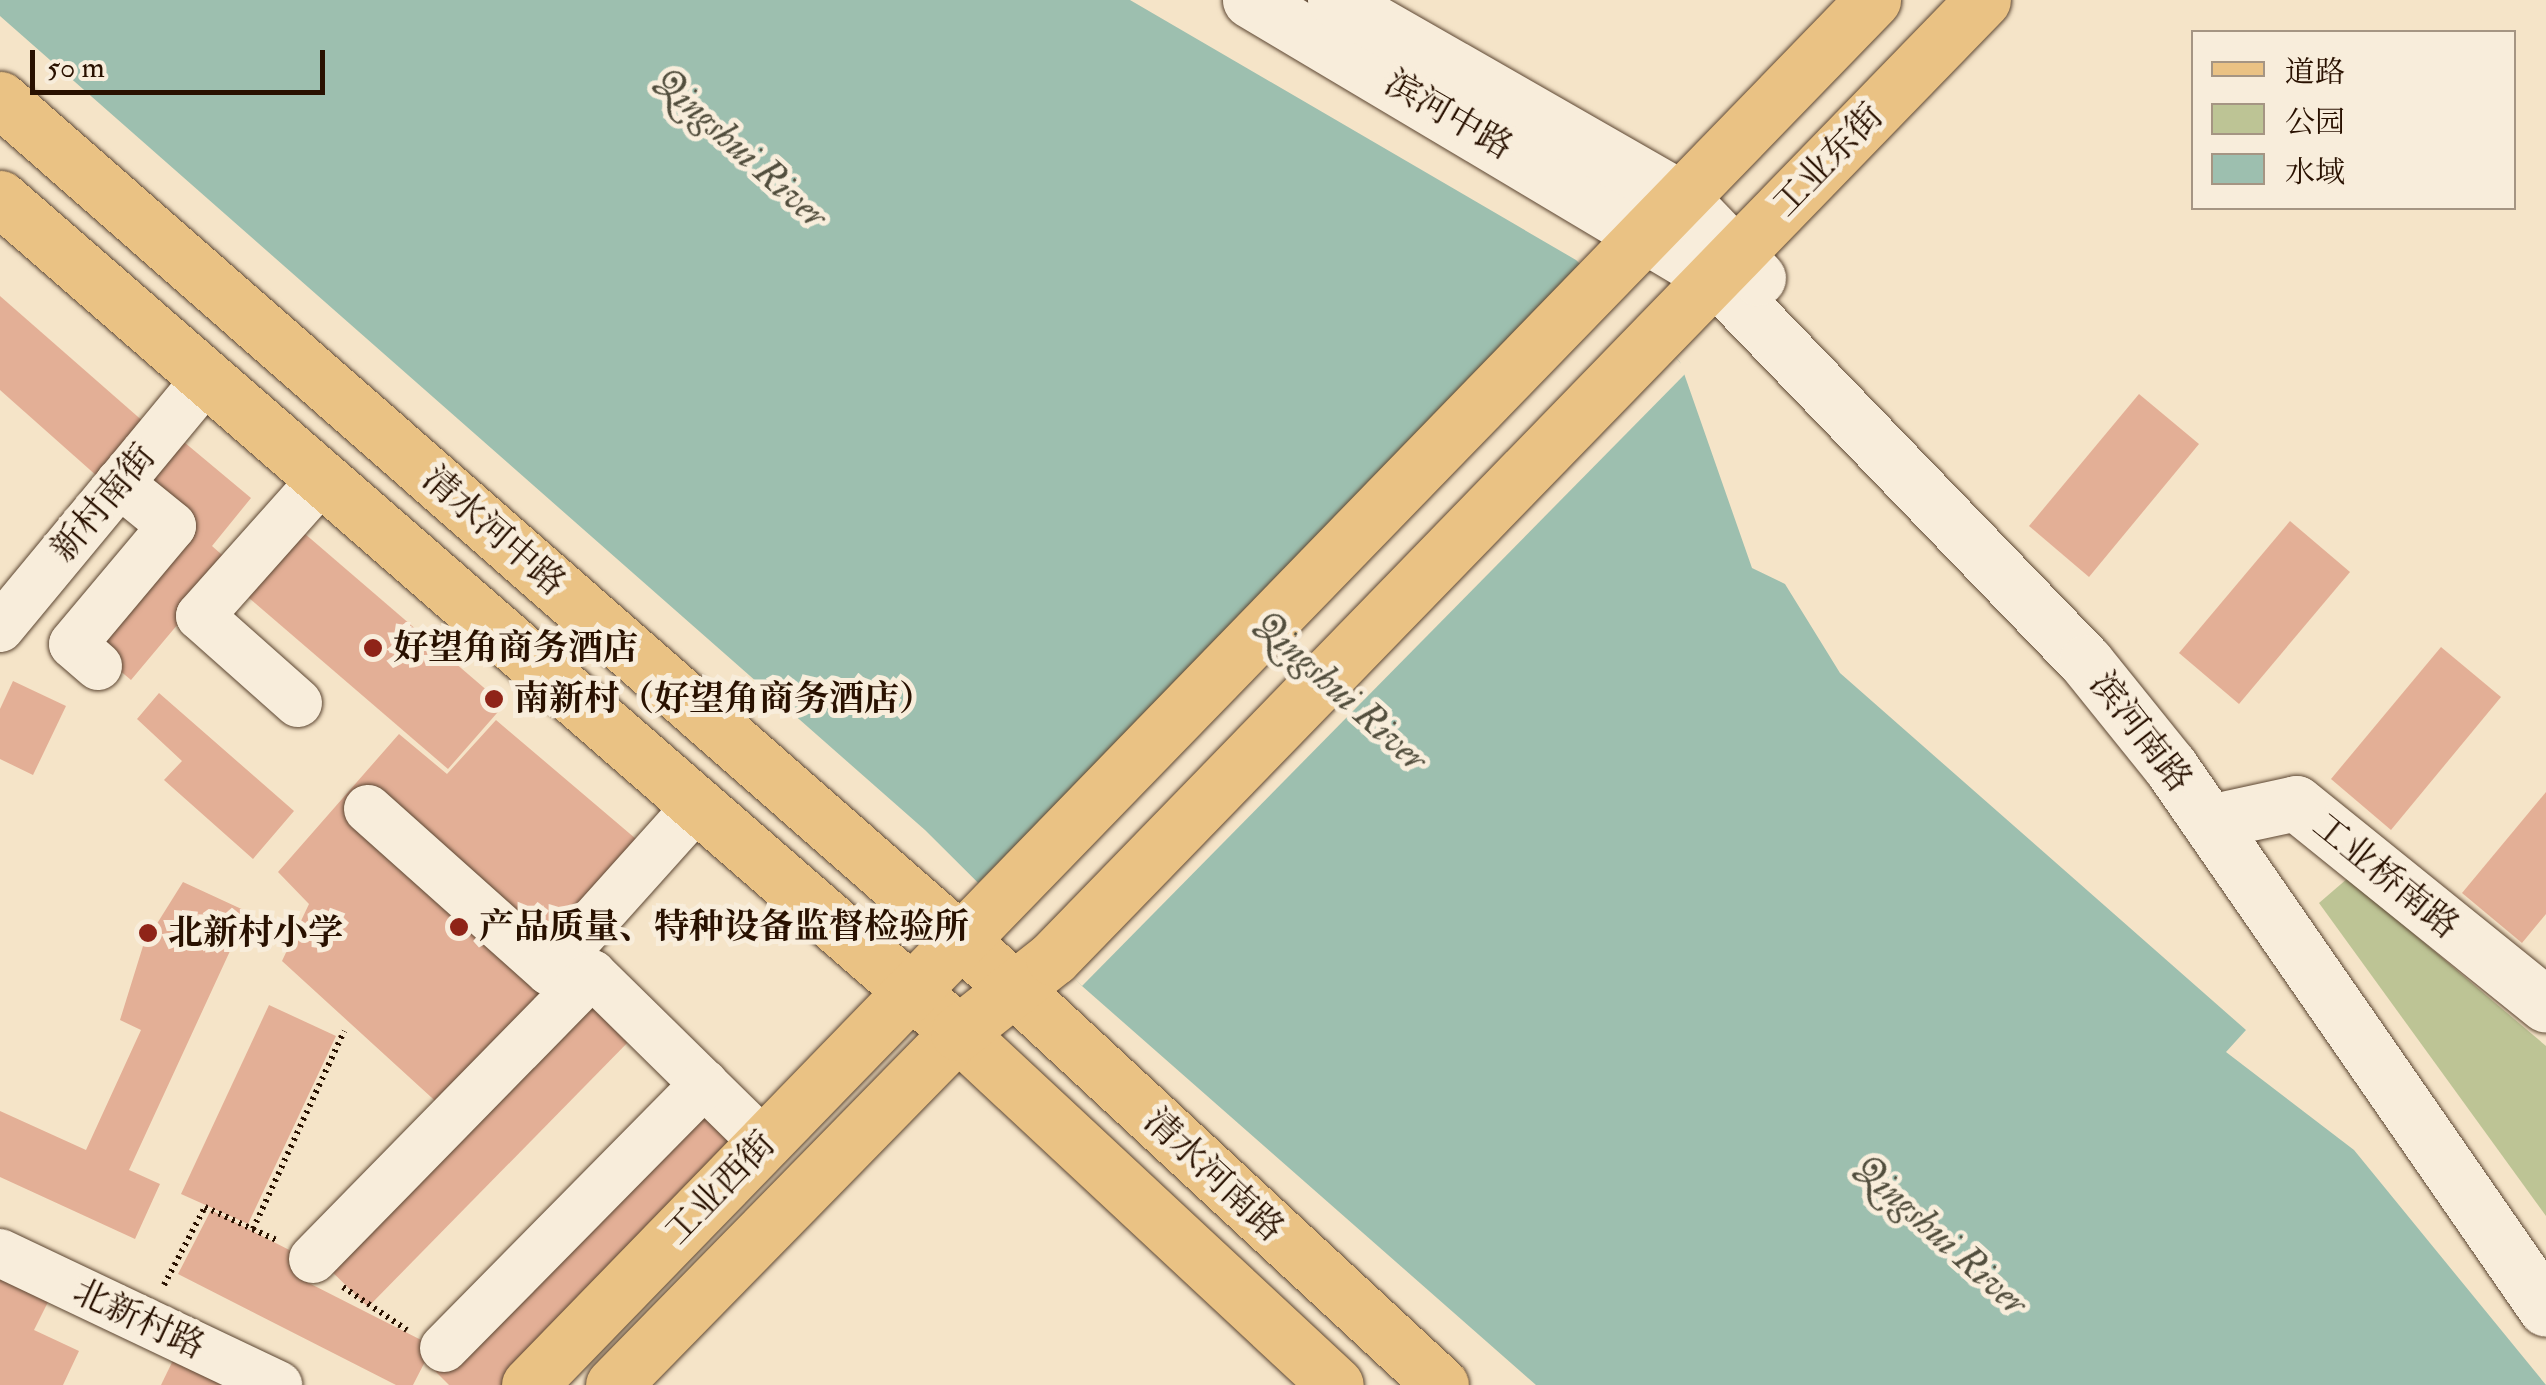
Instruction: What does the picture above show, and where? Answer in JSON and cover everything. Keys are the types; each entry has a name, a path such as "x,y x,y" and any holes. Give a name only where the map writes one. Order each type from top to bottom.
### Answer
{"main road":[{"name":"滨河中路","path":"1250,0 1648,232"},
{"name":"滨河中路","path":"1335,0 1648,232"},
{"path":"937,1014 996,904 1873,0"},
{"name":"工业东街","path":"937,1014 1017,969 1674,320 1983,0"},
{"name":"清水河中路","path":"0,98 923,908 1017,969"},
{"name":"清水河中路","path":"0,198 937,1014"},
{"name":"滨河南路","path":"1648,232 1726,266 2086,662 2221,817 2546,1255"},
{"name":"工业桥南路","path":"2221,817 2296,803 2546,1004"},
{"name":"滨河南路","path":"2221,817 2546,1309"},
{"path":"923,908 973,914 996,904"},
{"path":"823,1082 859,1011 862,968 846,934"},
{"name":"清水河南路","path":"1017,969 1042,985 1053,1025 1441,1385"},
{"name":"清水河南路","path":"937,1014 1336,1385"},
{"name":"工业西街","path":"529,1385 823,1082 937,1014"},
{"name":"工业西街","path":"613,1385 874,1119 937,1014"},
{"path":"874,1119 953,1092 1046,1114"}],"street":[{"name":"新村南街","path":"0,628 207,378"},
{"path":"298,704 200,616 322,478"},
{"path":"98,666 72,644 172,526 119,483"},
{"path":"368,808 549,971 698,805"},
{"path":"313,1260 592,974 764,1143"},
{"path":"444,1348 704,1084"},
{"name":"北新村路","path":"0,1253 278,1385"}],"path":[{"path":"253,1228 344,1030"}],"green space":[{"path":"2348,878 2546,1046 2546,1216 2319,903"}],"water":[{"name":"Qingshui River","path":"0,0 1130,0 1576,260 1680,362 1752,568 1785,584 1840,673 2246,1030 2226,1052 2354,1150 2546,1385 1536,1385 1082,986 925,830 0,16"}],"pier":[{"path":"1590,266 1688,371 1082,986 975,886"}],"building":[{"path":"0,296 145,423 98,477 0,390"},
{"path":"2139,394 2199,444 2089,577 2029,526"},
{"path":"178,437 251,498 212,546 230,562 131,680 86,642 185,524 138,485"},
{"path":"2290,521 2350,572 2239,704 2179,653"},
{"name":"好望角商务酒店","path":"297,527 504,705 448,769 242,592"},
{"path":"2441,647 2501,697 2391,830 2331,779"},
{"path":"13,681 66,706 33,775 0,759 0,709"},
{"path":"159,693 294,811 253,859 164,780 182,761 137,719"},
{"name":"产品质量、特种设备监督检验所","path":"496,720 669,867 593,958 443,1108 282,961 309,904 278,872 399,734 447,774"},
{"path":"2546,792 2546,914 2522,943 2462,893"},
{"path":"183,882 248,912 129,1170 160,1184 135,1239 0,1177 0,1111 86,1150 141,1030 120,1020 143,946"},
{"path":"587,987 636,1034 368,1307 320,1260"},
{"path":"269,1005 336,1036 248,1224 181,1194"},
{"path":"701,1098 749,1146 514,1385 449,1385 434,1370"},
{"path":"211,1210 307,1259 297,1277 433,1346 413,1385 396,1385 178,1274"},
{"path":"0,1270 52,1294 34,1330 79,1351 63,1385 0,1385"},
{"path":"179,1348 256,1385 161,1385"}],"place":[{"name":"好望角商务酒店","path":"373,648"},
{"name":"南新村（好望角商务酒店）","path":"494,699"},
{"name":"产品质量、特种设备监督检验所","path":"459,927"},
{"name":"北新村小学","path":"148,933"}]}
